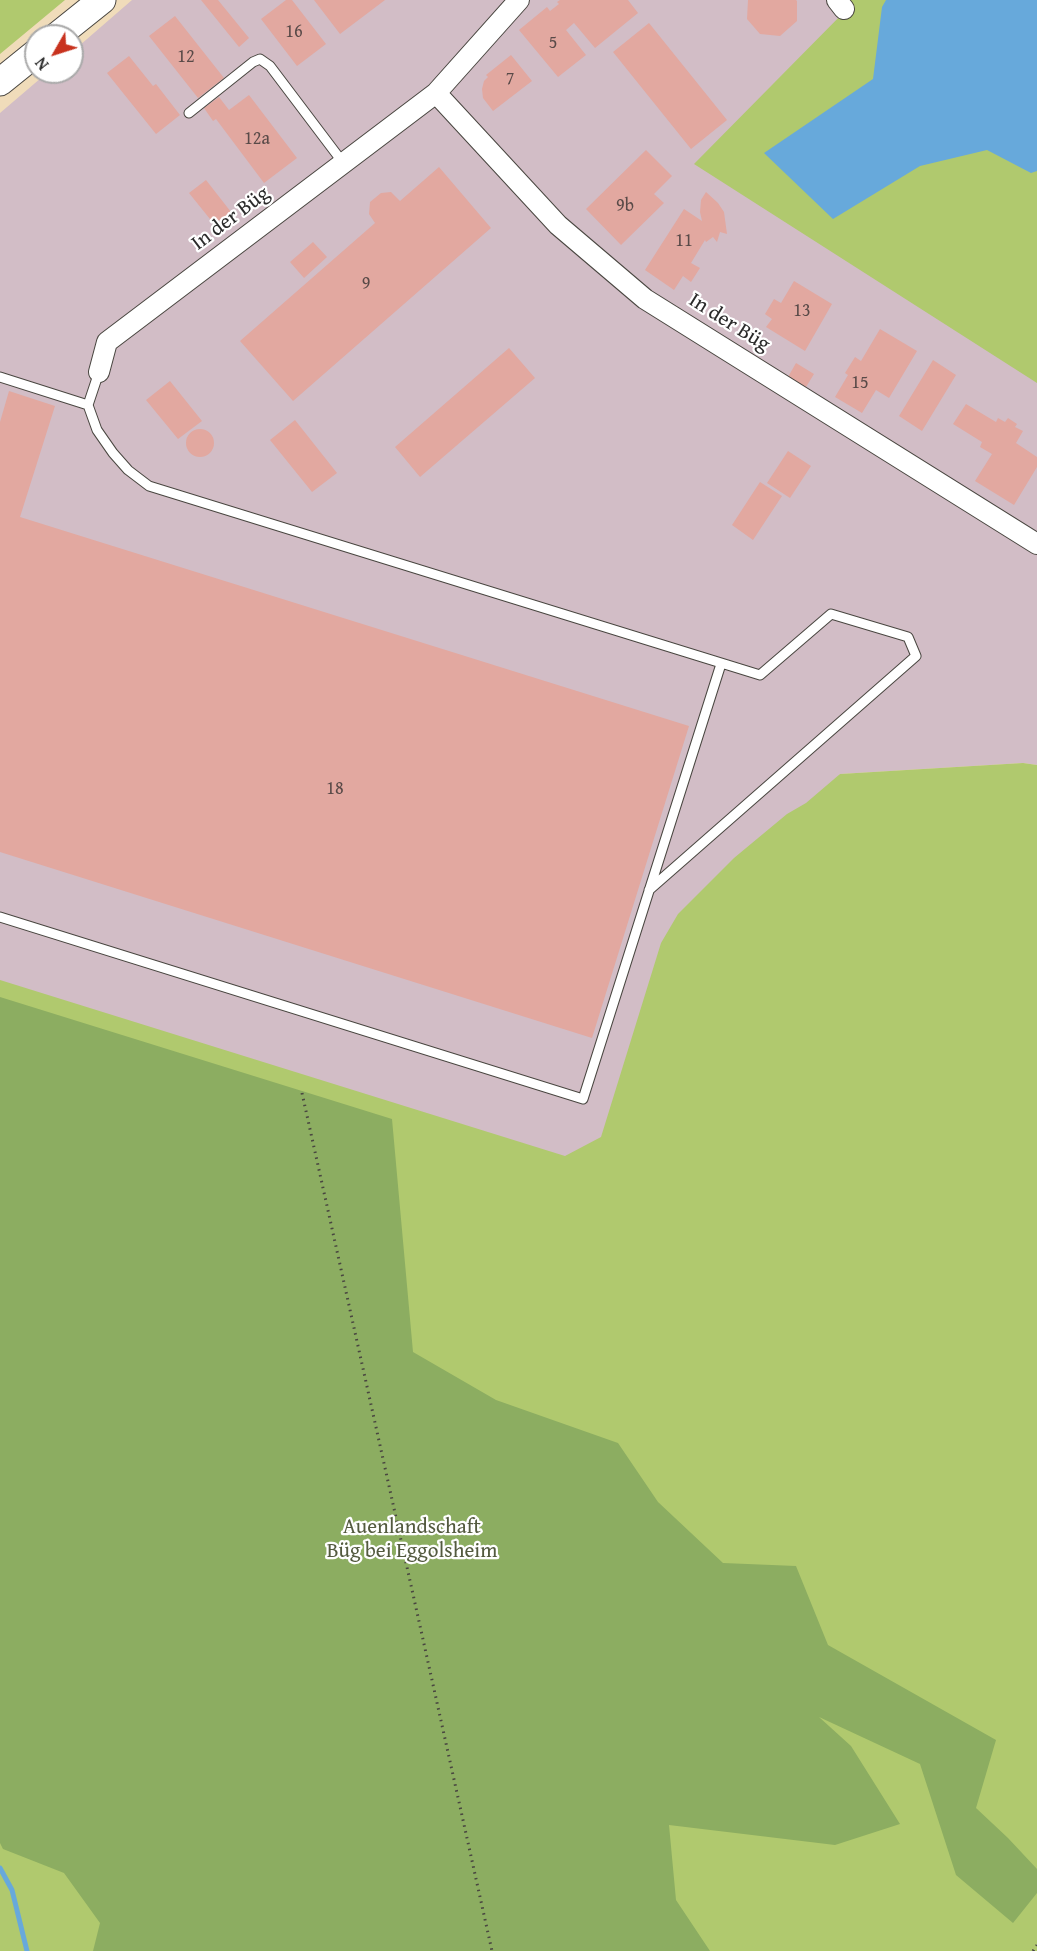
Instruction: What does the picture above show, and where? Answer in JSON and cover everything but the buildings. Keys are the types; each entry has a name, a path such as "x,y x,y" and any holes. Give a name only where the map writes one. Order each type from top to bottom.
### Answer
{"main road":[{"path":"72,24 102,0"},
{"path":"0,82 24,63"}],"street":[{"name":"In der Büg","path":"99,372 107,342 436,93 519,0"},
{"name":"In der Büg","path":"436,93 558,225 645,299 1037,544"}],"lane":[{"path":"189,113 253,62 260,59 270,66 344,164"},
{"path":"99,372 88,405 97,430 128,470 149,486 760,675 831,614 908,638 915,656 649,890"},
{"path":"0,377 88,405"},
{"path":"0,917 583,1099 721,664"}],"path":[{"path":"302,1093 492,1951"},
{"path":"1033,1951 1037,1945"}],"shaded area":[{"path":"132,0 854,0 1037,363 1037,765 1023,763 840,774 609,1145 574,1164 0,985 0,113 34,84 84,84 84,42"}],"green space":[{"path":"0,0 65,0 36,24 24,24 24,34 0,54"},
{"path":"847,0 1037,0 1037,383 694,164 851,5"},
{"name":"Auenlandschaft Büg bei Eggolsheim","path":"1023,763 1037,765 1037,1951 0,1951 0,980 565,1156 601,1137 661,943 678,914 734,858 840,774"},
{"path":"0,997 392,1119 413,1352 496,1400 618,1443 658,1502 723,1563 796,1566 828,1645 996,1740 976,1808 1037,1869 1037,1893 1013,1923 956,1875 920,1764 819,1717 851,1746 900,1824 835,1845 669,1825 676,1900 710,1951 93,1951 100,1923 64,1873 3,1849 0,1843"}],"water":[{"path":"886,0 1037,0 1037,171 1031,173 987,150 920,166 833,219 764,153 873,79 882,7"}],"waterway":[{"path":"0,1868 12,1890 27,1951"}]}
